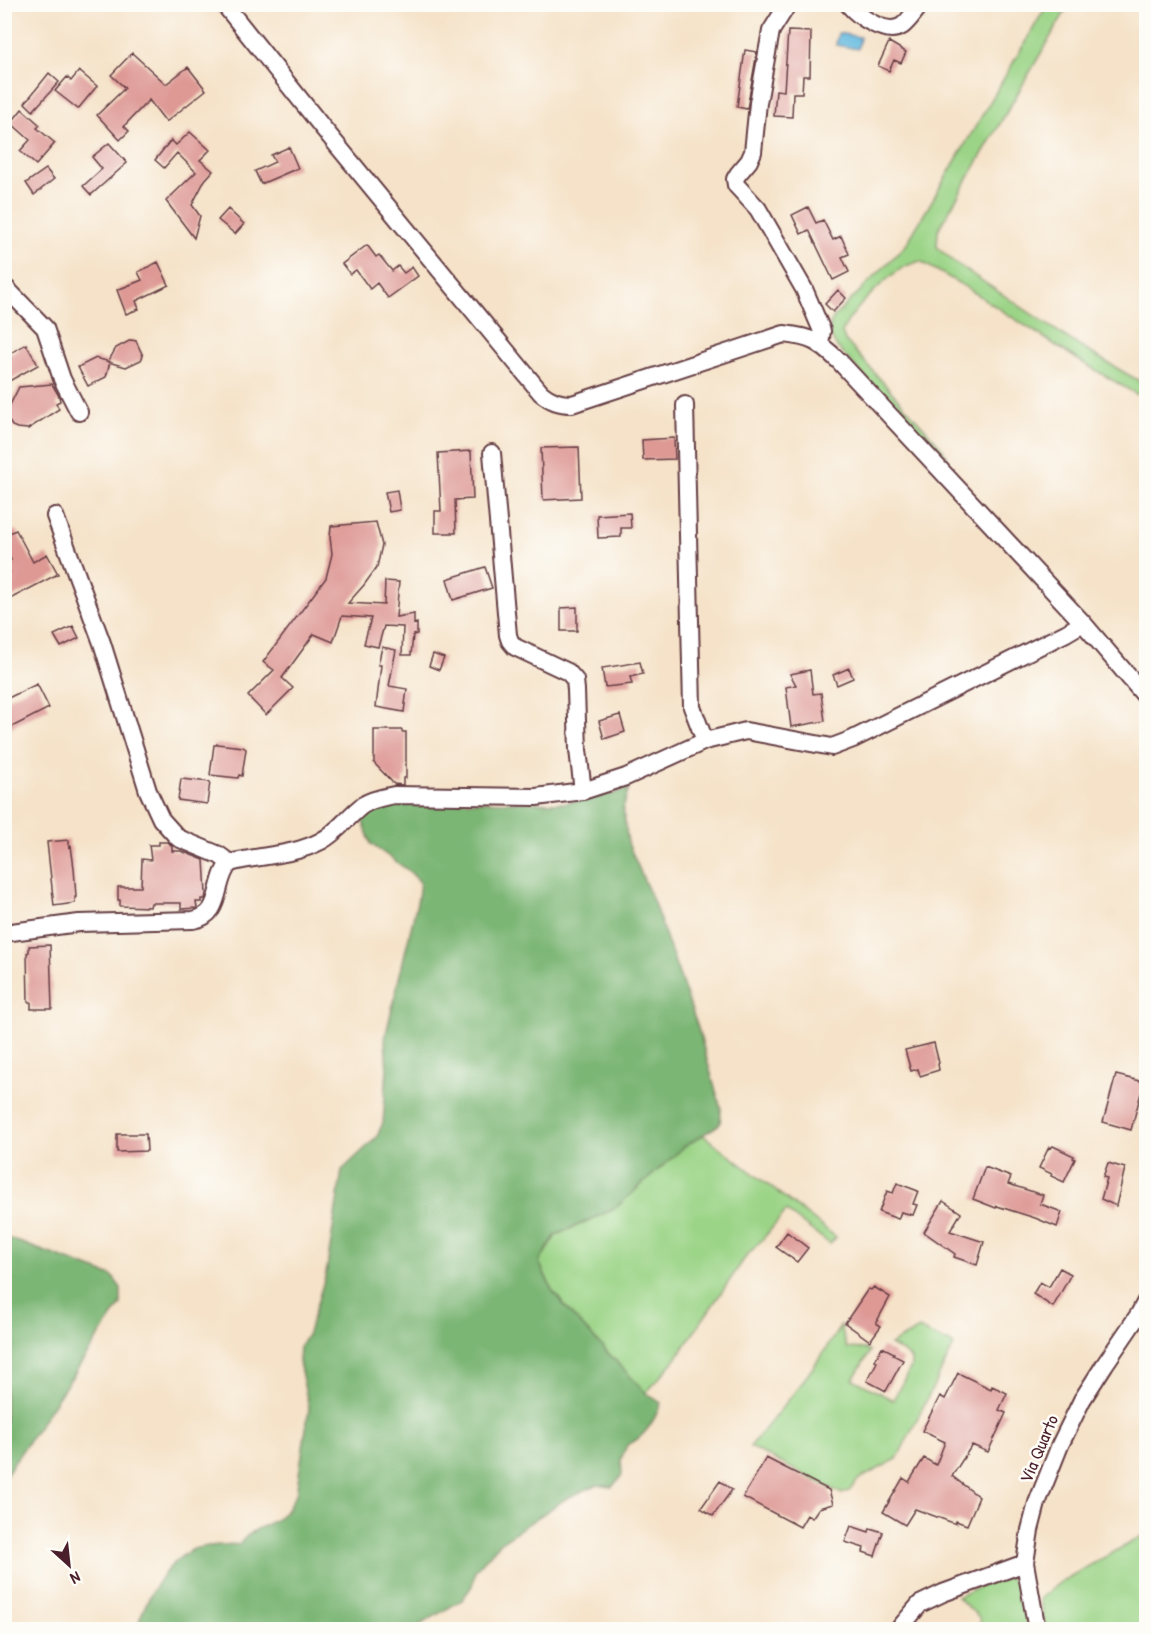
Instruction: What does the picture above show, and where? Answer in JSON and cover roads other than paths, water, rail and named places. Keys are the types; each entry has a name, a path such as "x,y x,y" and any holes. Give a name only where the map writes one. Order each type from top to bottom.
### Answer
{"street":[{"path":"224,4 526,375 550,400 572,405 784,334 802,336 820,343 1083,623 1146,697"},
{"path":"788,4 771,31 758,103 753,152 735,179 736,184 758,209 804,289 822,331 820,343"},
{"path":"848,4 876,25 887,29 902,26 921,4"},
{"path":"4,286 45,328 62,379 79,412"},
{"path":"685,405 692,707 705,741"},
{"path":"492,453 508,635 515,647 568,672 575,680 578,750 583,790"},
{"path":"55,516 102,643 156,810 178,838 219,855 230,863"},
{"path":"4,933 79,923 202,919 210,913 218,894 224,869 230,863 309,847 330,835 364,804 377,798 394,795 536,797 583,790 626,777 705,741 746,731 832,747 864,734 1083,623"},
{"name":"Via Quarto","path":"1036,1629 1025,1563 1037,1503 1060,1445 1082,1400 1146,1301"},
{"path":"898,1629 920,1604 942,1593 1025,1563"}],"water":[{"path":"838,33 860,37 858,49 836,45"}]}
